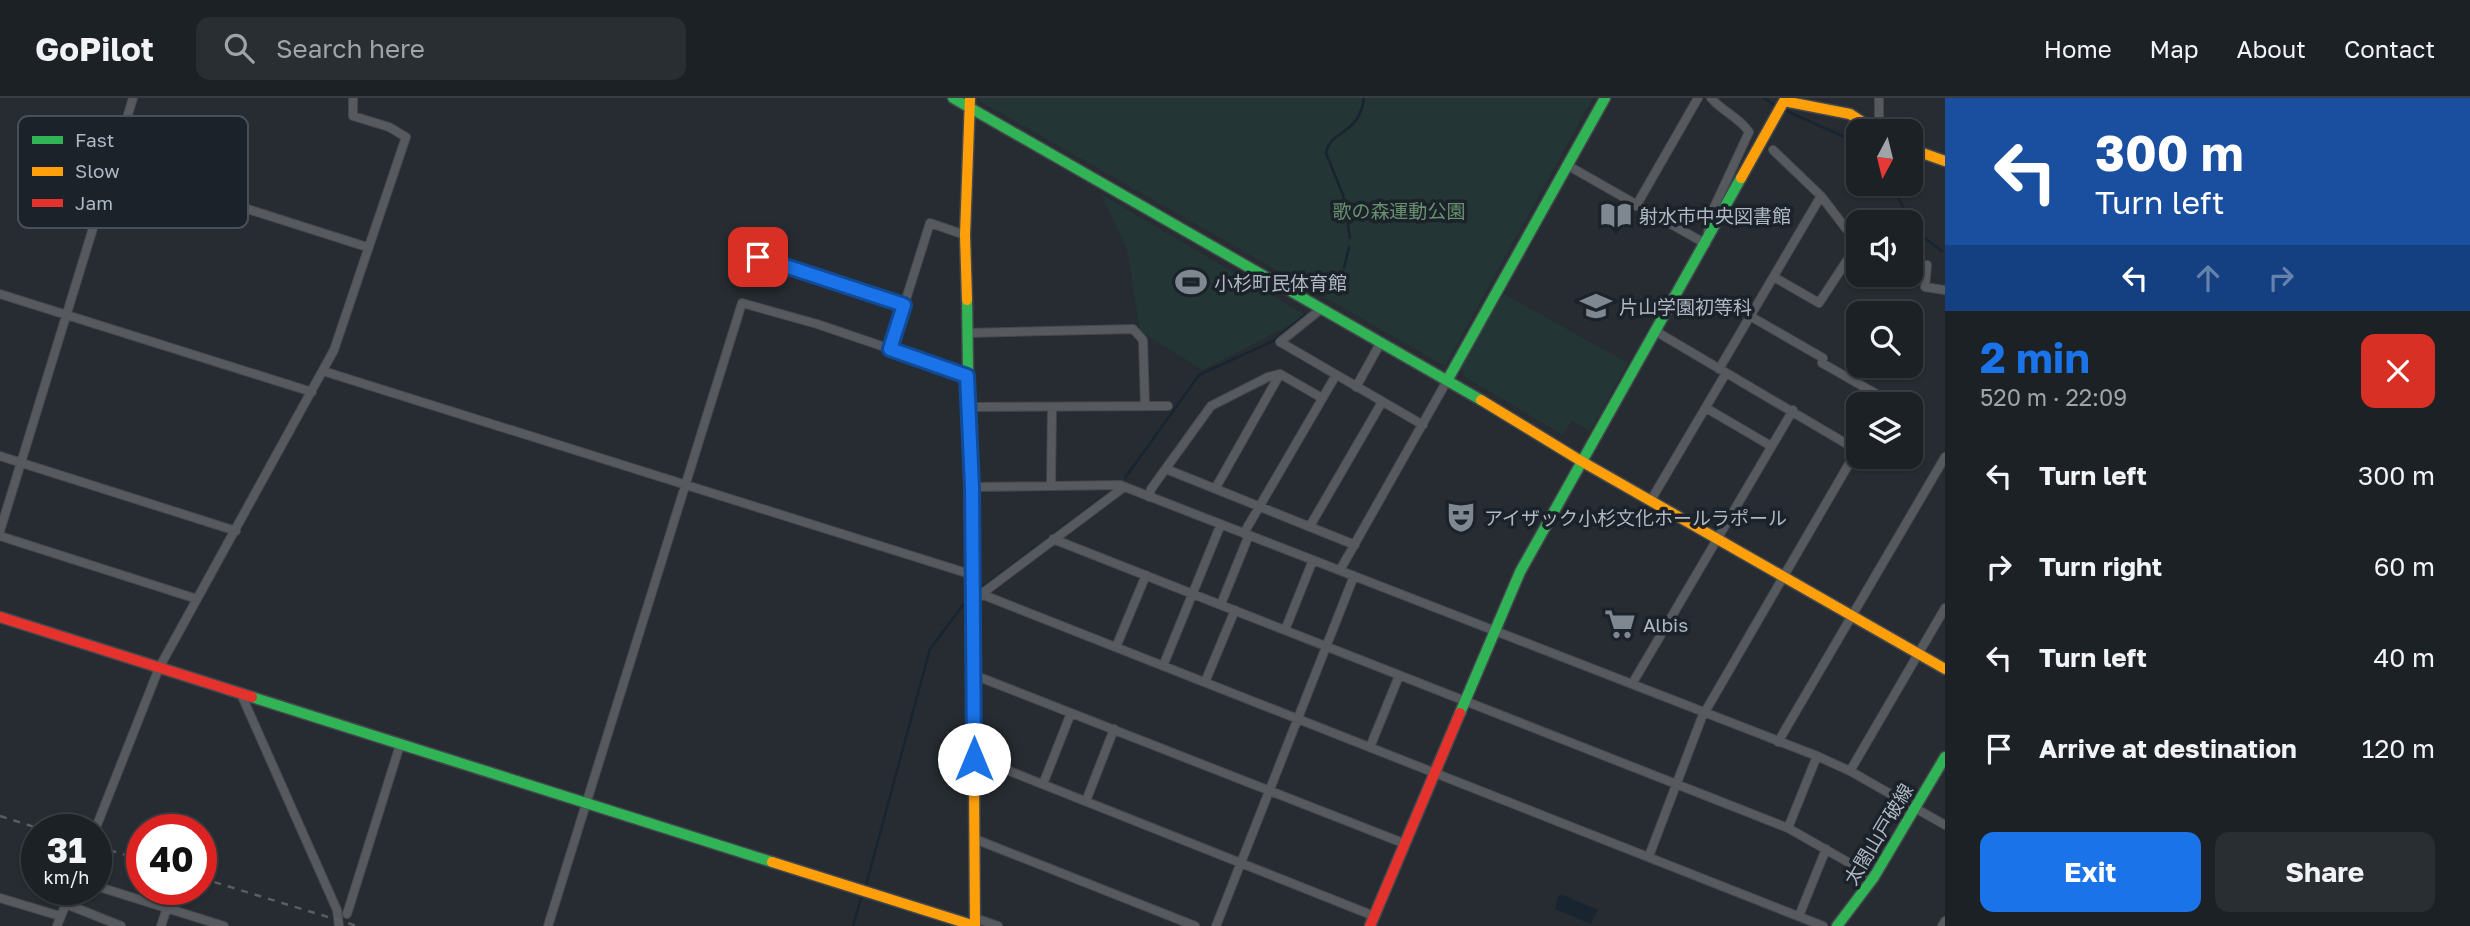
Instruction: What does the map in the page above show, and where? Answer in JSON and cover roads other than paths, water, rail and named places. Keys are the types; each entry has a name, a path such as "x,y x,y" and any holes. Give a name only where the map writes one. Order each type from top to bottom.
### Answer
{"street":[{"path":"127,116 133,98"},
{"path":"101,814 159,668 334,350 405,136 353,116 353,98"},
{"path":"953,98 970,103 1321,309 1448,379 1581,461 1945,669"},
{"path":"1340,570 1605,98"},
{"path":"1636,205 1698,98"},
{"path":"1706,241 1710,216 1749,132 1741,120 1721,109 1711,98"},
{"path":"1878,119 1879,98"},
{"path":"0,617 975,926 976,595 973,575 965,235 970,103"},
{"path":"974,757 1241,861 1372,921 1463,700 1520,572 1782,104 1850,114 1858,119"},
{"path":"1773,150 1821,196 1855,242 1819,303 1773,277"},
{"path":"1923,153 1945,161"},
{"path":"1567,165 1706,241"},
{"path":"1651,500 1706,408 1750,316 1821,196"},
{"path":"248,209 367,247"},
{"path":"890,349 930,223 965,235"},
{"path":"0,531 93,228"},
{"path":"758,257 904,305"},
{"path":"1927,265 1925,287 1945,290"},
{"path":"0,294 312,392"},
{"path":"548,926 743,303 967,376"},
{"path":"1321,309 1280,342 1423,425"},
{"path":"1750,316 1874,392"},
{"path":"967,333 1133,329 1143,340 1145,406"},
{"path":"1648,856 1706,713 1857,450 1657,331"},
{"path":"1356,387 1381,342"},
{"path":"323,371 973,575"},
{"path":"1149,497 1151,489 1211,406 1268,377 1280,374 1322,398"},
{"path":"1215,489 1280,374"},
{"path":"1221,604 1260,506 1336,375"},
{"path":"1310,526 1382,402"},
{"path":"969,407 1167,406"},
{"path":"1051,485 1052,407"},
{"path":"1706,408 1771,446"},
{"path":"1632,684 1793,410"},
{"path":"0,456 236,531"},
{"path":"1778,742 1945,457"},
{"path":"1166,469 1355,545"},
{"path":"972,487 1124,487 1817,756 1850,771 1945,825"},
{"path":"976,595 1124,487"},
{"path":"1163,666 1221,524"},
{"path":"0,537 197,600"},
{"path":"1053,539 1788,828 1874,877"},
{"path":"1285,629 1313,560"},
{"path":"1116,647 1146,575"},
{"path":"1216,926 1354,576"},
{"path":"976,595 1116,647 1823,926"},
{"path":"1850,771 1945,608"},
{"path":"1205,682 1234,610"},
{"path":"974,674 1403,843"},
{"path":"1370,747 1399,676"},
{"path":"241,694 337,910 339,926"},
{"path":"1043,783 1071,713"},
{"path":"1086,800 1114,729"},
{"path":"347,914 400,745"},
{"path":"1788,828 1817,756"},
{"name":"太閤山戸破線","path":"1837,926 1874,877 1945,757"},
{"path":"975,839 1195,926"},
{"path":"1799,916 1826,849"},
{"path":"112,891 223,926"},
{"path":"0,898 60,916"},
{"path":"57,926 66,905"},
{"path":"68,905 121,926"},
{"path":"161,926 167,908"},
{"path":"975,918 998,926"},
{"path":"1942,926 1945,921"}],"water":[{"path":"1563,895 1598,910 1591,924 1555,909 1558,896"}],"waterway":[{"path":"1350,238 1343,195 1326,153 1333,140 1357,119 1364,98"},
{"path":"1764,98 1776,106"},
{"path":"1782,109 1846,138"},
{"path":"1897,196 1905,210"},
{"path":"1923,237 1942,251"},
{"path":"1344,268 1349,247"},
{"path":"1125,478 1199,375 1273,341 1305,315"},
{"path":"980,589 1109,493"},
{"path":"866,885 930,649 963,605"},
{"path":"853,926 862,895"}],"railway":[{"path":"0,816 21,823"},
{"path":"112,851 126,855"},
{"path":"217,883 357,926"}],"place":[{"name":"射水市中央図書館","path":"1616,215"},
{"name":"小杉町民体育館","path":"1191,282"},
{"name":"片山学園初等科","path":"1596,306"},
{"name":"アイザック小杉文化ホールラポール","path":"1461,517"},
{"name":"Albis","path":"1620,624"}],"park label":[{"name":"歌の森運動公園","path":"1399,210"}]}
